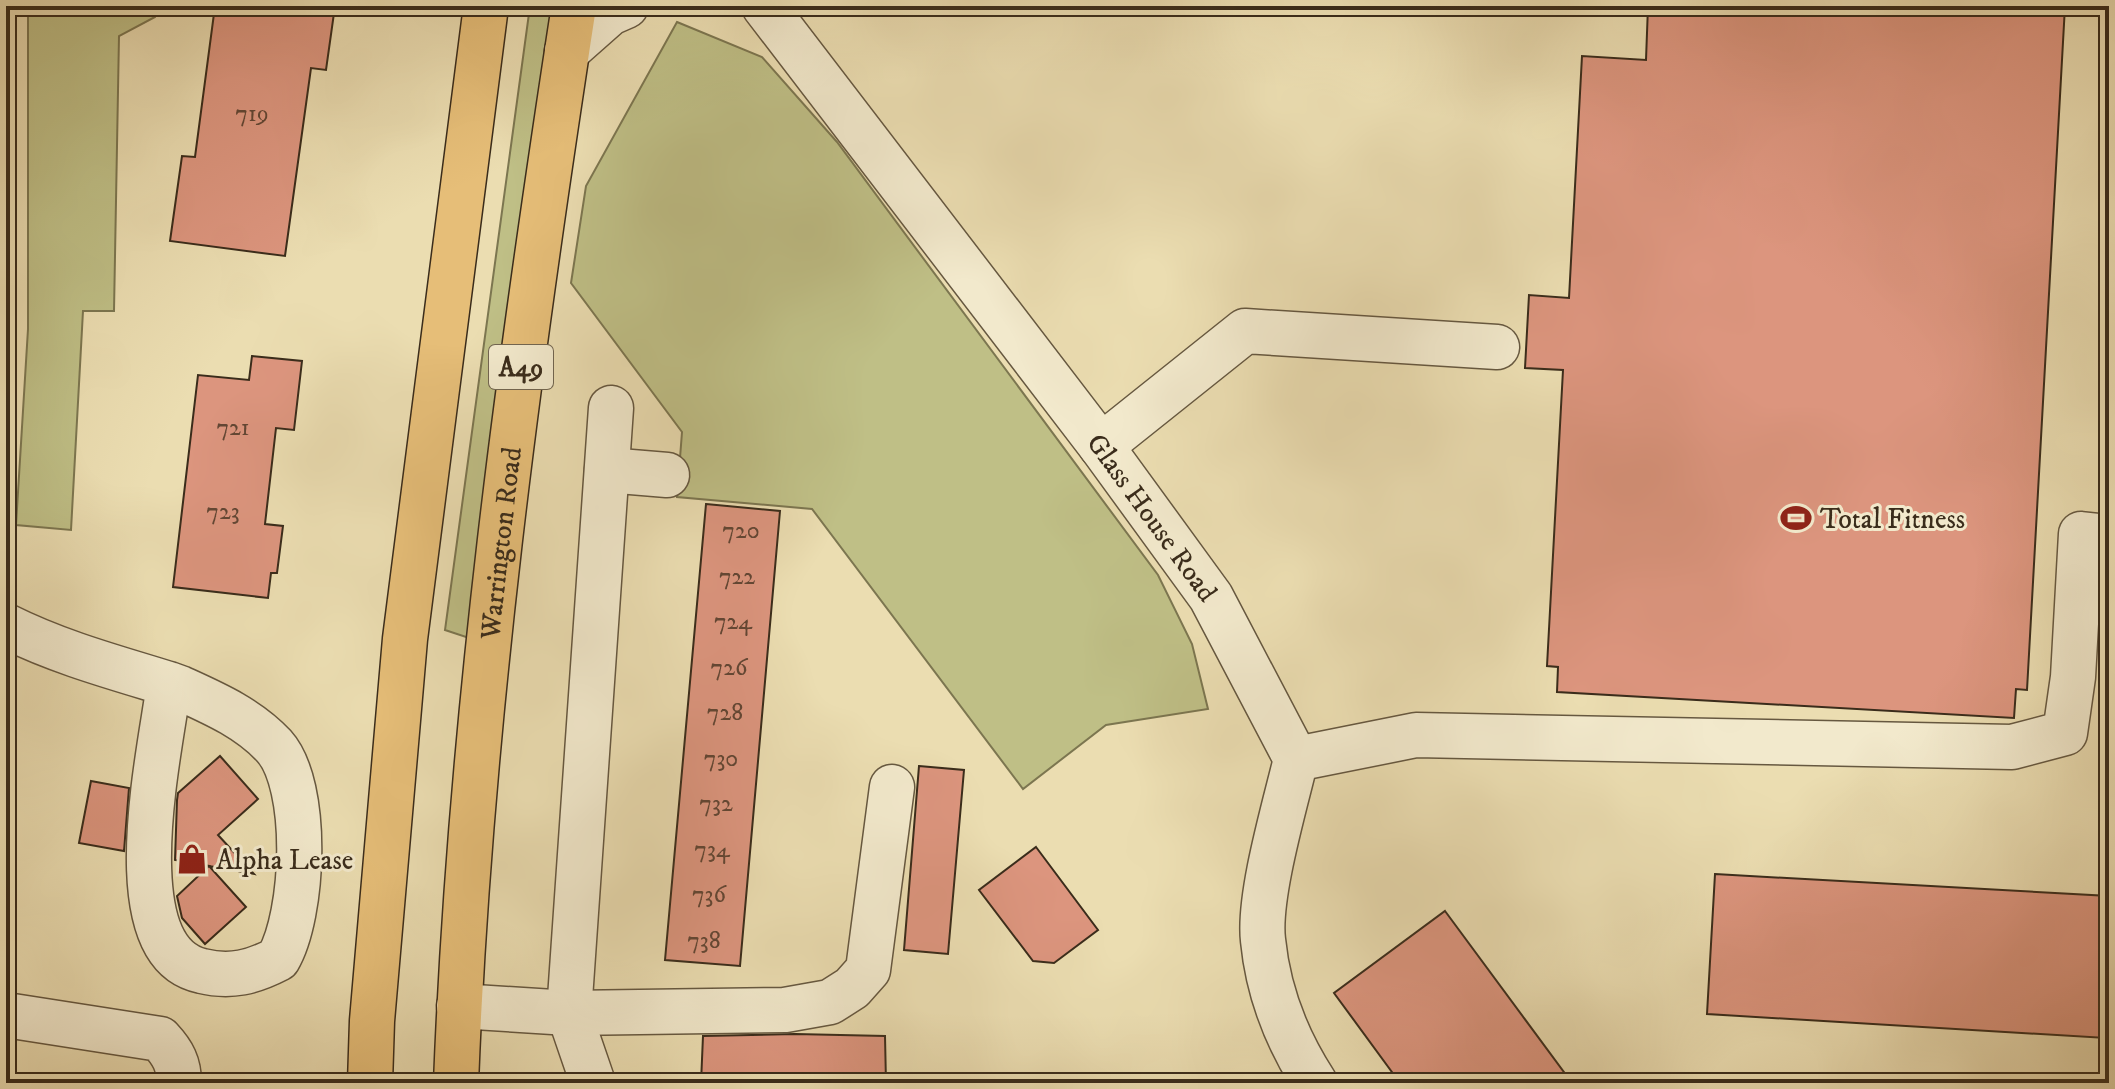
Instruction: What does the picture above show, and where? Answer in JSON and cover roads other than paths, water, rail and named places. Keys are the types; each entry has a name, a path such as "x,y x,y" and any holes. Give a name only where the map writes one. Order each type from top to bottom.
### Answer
{"highway":[{"name":"Warrington Road","path":"456,1083 476,776 503,508 574,6"},
{"path":"370,1083 372,1021 405,639 486,8"}],"street":[{"path":"567,51 610,13 626,6"},
{"name":"Glass House Road","path":"761,12 1101,446 1211,597 1296,759"},
{"path":"1101,446 1245,331 1497,347"},
{"path":"593,1083 569,1013 611,408"},
{"path":"607,470 667,475"},
{"path":"1315,1083 1295,1051 1271,987 1262,937 1280,824 1296,759 1416,735 2012,747 2065,733 2073,677 2081,534 2109,537"},
{"path":"6,626 49,647 169,684 217,705 253,726 276,748 292,783 299,830 293,923 278,959 260,969 233,975 195,970 166,946 156,929 151,906 150,831 169,684"},
{"path":"459,1006 569,1013 785,1010 830,1002 852,988 868,970 892,787"},
{"path":"6,1015 160,1039 172,1052 179,1070 179,1083"}],"place":[{"name":"Total Fitness","path":"1796,518"},
{"name":"Alpha Lease","path":"192,859"}]}
